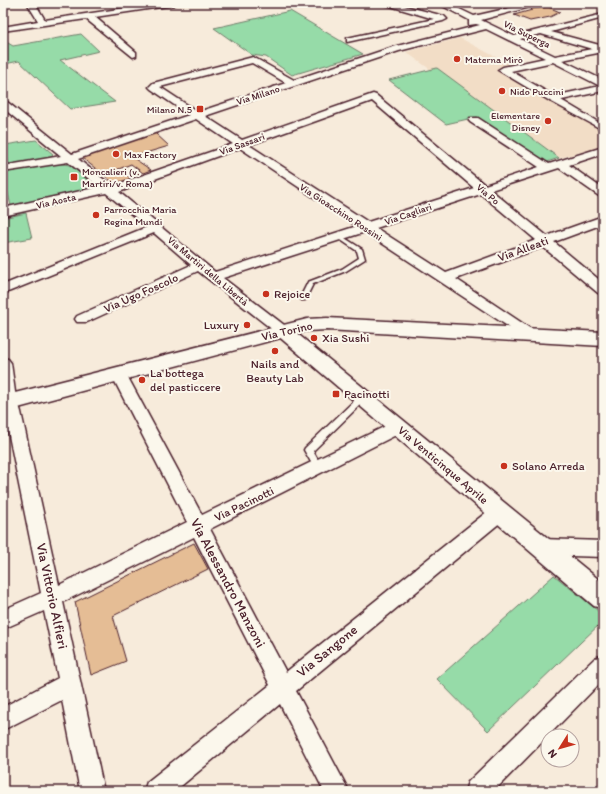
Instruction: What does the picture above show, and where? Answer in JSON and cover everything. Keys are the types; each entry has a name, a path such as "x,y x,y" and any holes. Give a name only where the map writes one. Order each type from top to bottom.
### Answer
{"main road":[{"name":"Via Torino","path":"7,403 307,324 603,339"}],"street":[{"path":"31,3 43,23"},
{"path":"3,29 174,3"},
{"path":"350,40 446,20 404,7 384,3"},
{"path":"404,7 423,3"},
{"name":"Via Superga","path":"441,3 603,84"},
{"path":"462,31 473,22 474,19 541,3"},
{"path":"88,16 133,54"},
{"path":"512,39 603,16"},
{"name":"Via Milano","path":"3,169 70,158 396,49 475,30 484,25"},
{"name":"Via Milano","path":"448,36 484,25"},
{"path":"475,30 495,30"},
{"path":"541,31 603,49"},
{"path":"375,34 396,49"},
{"path":"603,49 503,70 603,128"},
{"name":"Via Gioacchino Rossini","path":"293,83 253,60 156,85 154,87 239,145 532,336"},
{"path":"553,99 603,88"},
{"name":"Via Sassari","path":"109,190 239,145 373,96"},
{"name":"Via Po","path":"373,96 603,290"},
{"name":"Via Martiri della Libertà","path":"3,103 156,228 199,266 283,331"},
{"path":"474,120 548,168"},
{"name":"Via Cagliari","path":"213,277 340,237 603,150"},
{"path":"560,164 603,194"},
{"name":"Via Aosta","path":"3,212 109,190"},
{"name":"Via Alleati","path":"444,279 603,220"},
{"path":"3,290 156,228"},
{"name":"Via Ugo Foscolo","path":"82,319 199,266"},
{"name":"Via Venticinque Aprile","path":"283,331 603,598"},
{"name":"Via Vittorio Alfieri","path":"3,363 7,403 52,596 92,791"},
{"name":"Via Alessandro Manzoni","path":"119,374 337,791"},
{"name":"Via Pacinotti","path":"3,620 398,427"},
{"name":"Via Sangone","path":"156,791 500,512"},
{"path":"542,547 603,549"},
{"path":"477,791 603,664"},
{"path":"3,719 69,684"}],"lane":[{"path":"303,298 310,283 344,270 362,259 360,250 340,237"},
{"path":"318,467 308,450 362,398"}],"shaded area":[{"path":"460,38 511,65 498,68 504,73 603,131 603,146 559,158 437,68 431,70 406,52"}],"green space":[{"path":"290,11 363,54 292,75 266,57 252,55 214,28"},
{"path":"81,34 99,51 60,60 115,102 70,109 19,61 5,64 3,63 3,40 13,46"},
{"path":"437,68 559,158 547,162 477,117 446,124 389,80"},
{"path":"36,140 53,154 49,159 9,166 5,145"},
{"path":"55,163 70,165 91,183 79,195 11,206 3,172"},
{"path":"26,213 32,238 3,243 3,218"},
{"path":"554,575 603,615 603,621 488,731 437,679"}],"building":[{"path":"548,7 560,12 550,17 530,21 514,15 532,10 530,9"},
{"name":"Max Factory","path":"155,133 169,146 132,157 151,170 143,173 131,164 104,175 82,158"},
{"path":"119,170 132,179 116,185 104,175"},
{"path":"194,543 208,569 113,616 126,661 91,675 75,602"}],"place":[{"name":"Materna Mirò","path":"457,59"},
{"name":"Nido Puccini","path":"502,91"},
{"name":"Milano N.5","path":"200,109"},
{"name":"Elementare Disney","path":"548,121"},
{"name":"Max Factory","path":"116,154"},
{"name":"Moncalieri (v. Martiri/v. Roma)","path":"74,177"},
{"name":"Parrocchia Maria Regina Mundi","path":"96,215"},
{"name":"Rejoice","path":"266,294"},
{"name":"Luxury","path":"247,325"},
{"name":"Xia Sushi","path":"314,338"},
{"name":"Nails and Beauty Lab","path":"275,351"},
{"name":"La bottega del pasticcere","path":"142,380"},
{"name":"Pacinotti","path":"336,394"},
{"name":"Solano Arreda","path":"504,466"}]}
